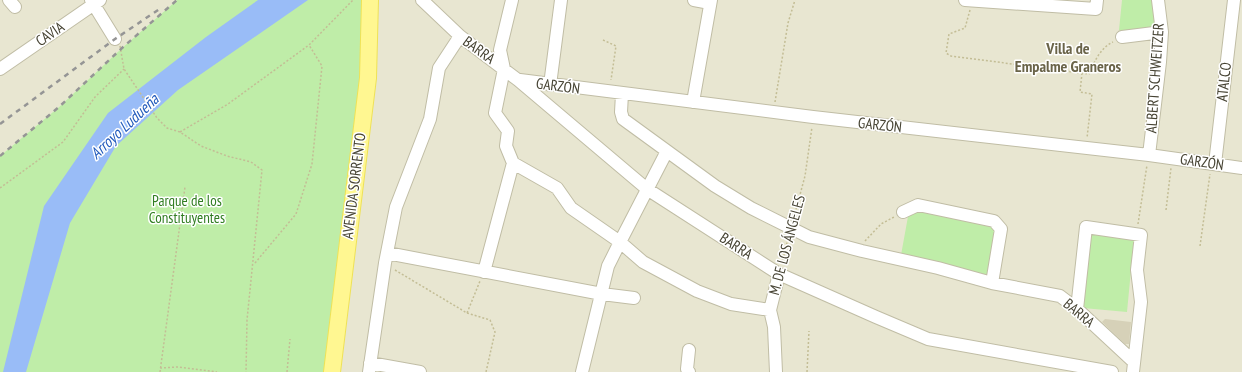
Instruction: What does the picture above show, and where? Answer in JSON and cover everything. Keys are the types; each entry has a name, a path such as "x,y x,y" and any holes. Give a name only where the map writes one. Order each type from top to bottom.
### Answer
{"main road":[{"name":"AVENIDA SORRENTO","path":"332,372 368,78 370,0"}],"street":[{"name":"BARRA","path":"422,0 460,36 518,80 647,189 779,274 928,339 1112,372"},
{"path":"484,272 513,163 506,146 508,131 495,113 504,69 500,50 512,0"},
{"path":"550,85 561,0"},
{"path":"693,102 711,2 694,0"},
{"path":"973,0 1096,4"},
{"name":"ALBERT SCHWEITZER","path":"1149,155 1162,32 1158,0"},
{"name":"ATALCO","path":"1215,164 1234,0"},
{"path":"95,1 119,43"},
{"name":"CAVIA","path":"0,68 95,1"},
{"path":"1122,37 1162,32"},
{"path":"420,372 370,367 386,258 396,206 430,120 439,68 460,36"},
{"name":"GARZÓN","path":"518,80 813,117 1149,155 1242,168"},
{"name":"BARRA","path":"622,94 621,112 623,119 715,186 751,208 809,237 862,251 938,268 992,283 1060,296 1077,309 1134,367"},
{"path":"582,372 608,266 667,151"},
{"path":"513,163 557,188 571,208 620,242 643,262 697,290 731,304 770,310"},
{"path":"903,212 918,205 994,221 1001,229 992,283"},
{"path":"1077,309 1086,228 1141,235 1137,270 1141,302 1134,367"},
{"path":"386,258 484,272 602,294 634,298"},
{"name":"M. DE LOS ÁNGELES","path":"776,372 774,327 770,310 779,274"},
{"path":"689,350 686,369 689,372"}],"path":[{"path":"180,132 228,104 309,45 353,0"},
{"path":"773,112 788,23 795,0"},
{"path":"973,0 965,28 949,34 946,53 950,56 1089,74 1107,45 1122,37"},
{"path":"603,40 616,46 609,92"},
{"path":"119,43 124,69 157,118 167,128 180,132 201,146 227,156 251,162 262,170 248,320 246,372"},
{"path":"254,264 296,214 312,164 322,66 309,45"},
{"path":"0,188 63,142 95,97 124,69"},
{"path":"1082,73 1080,92 1092,94 1086,148"},
{"name":"M. DE LOS ÁNGELES","path":"779,274 806,176 813,117"},
{"path":"1137,234 1149,155"},
{"path":"1166,210 1173,158"},
{"path":"1200,246 1210,175 1215,164"},
{"path":"160,372 185,187"},
{"path":"862,251 866,239 881,224 903,212"},
{"path":"386,258 467,313 490,320 495,332 486,372"},
{"path":"467,313 484,272"},
{"path":"807,372 809,331"},
{"path":"287,372 290,338"},
{"path":"160,368 178,367 217,372"}],"shaded area":[{"path":"0,0 177,0 122,48 59,107 0,156"},
{"path":"370,0 1242,0 1242,372 332,372"}],"green space":[{"name":"Parque de los Constituyentes","path":"177,0 370,0 332,372 0,372 0,156 59,107 122,48"},
{"path":"1122,0 1153,0 1156,29 1125,34 1119,30"},
{"path":"919,210 992,224 997,233 990,279 901,255 909,211"},
{"path":"1090,231 1134,239 1127,312 1083,308"}],"water":[{"name":"Arroyo Ludueña","path":"258,0 308,0 178,90 116,146 70,223 26,372 3,372 44,206 108,113 206,37"}],"building":[{"path":"1105,319 1131,322 1129,344 1125,344 1102,322"}],"railway":[{"path":"0,156 59,107 122,48 177,0"},
{"path":"0,124 115,39 161,8"}],"district":[{"name":"Villa de Empalme Graneros","path":"1068,57"}]}
